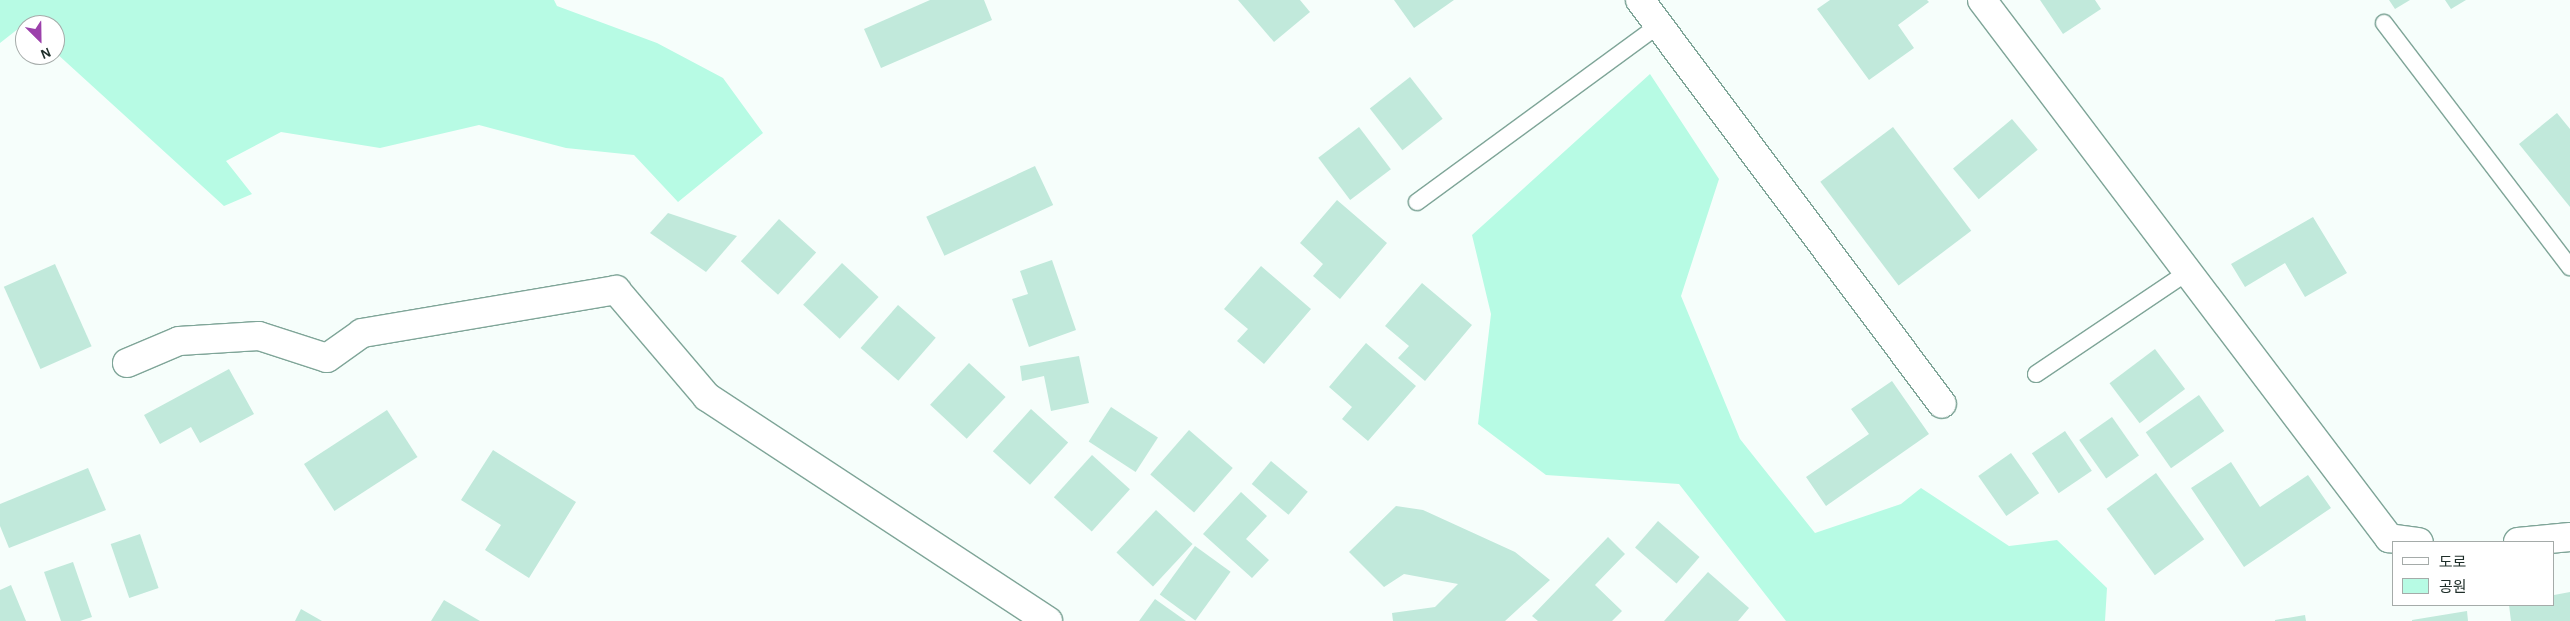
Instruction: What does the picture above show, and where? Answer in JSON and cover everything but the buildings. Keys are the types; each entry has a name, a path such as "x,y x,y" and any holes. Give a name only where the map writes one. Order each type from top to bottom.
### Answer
{"street":[{"path":"1640,0 1942,404"},
{"path":"1982,0 2389,538 2412,541"},
{"path":"128,363 179,341 259,336 327,358 362,333 616,290 707,397 1048,621"},
{"path":"2527,541 2570,536"}],"lane":[{"path":"2384,23 2570,267"},
{"path":"1418,202 1658,25"},
{"path":"2036,374 2188,272"}],"green space":[{"path":"0,0 554,0 557,6 657,43 723,78 763,133 678,202 634,155 566,148 479,125 380,148 281,132 226,161 252,194 224,206 65,61 65,15 15,15 15,31 0,43"},
{"path":"1650,74 1719,179 1681,296 1740,439 1815,533 1901,504 1921,488 2009,546 2057,540 2107,588 2105,621 1786,621 1679,484 1546,475 1478,424 1491,314 1472,235"}]}
